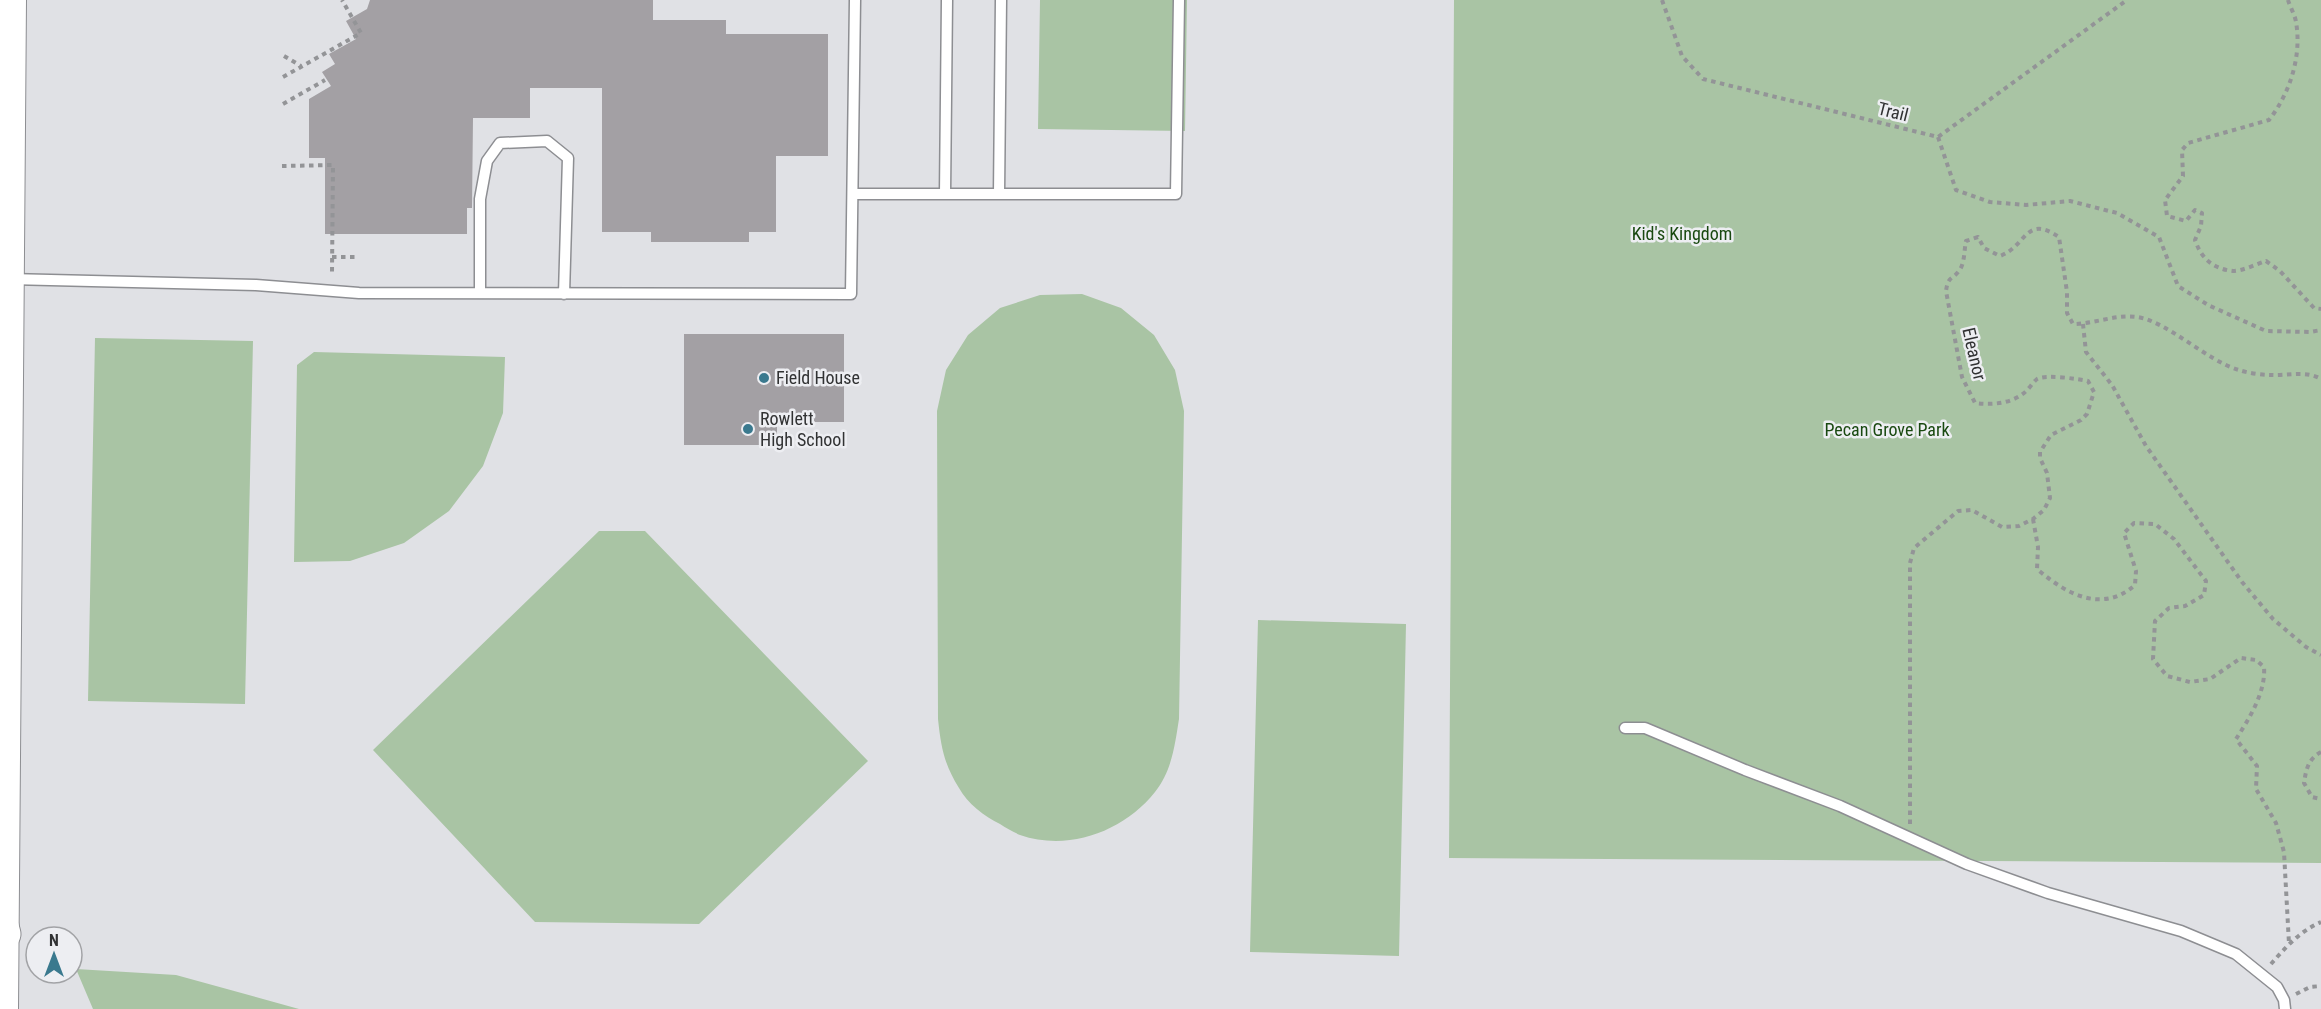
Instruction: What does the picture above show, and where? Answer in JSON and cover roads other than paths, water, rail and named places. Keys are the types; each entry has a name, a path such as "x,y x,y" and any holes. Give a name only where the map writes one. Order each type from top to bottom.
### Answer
{"main road":[{"path":"3,1009 11,0"}],"lane":[{"path":"7,279 256,285 359,293 851,294 855,0"},
{"path":"945,194 947,0"},
{"path":"999,194 1001,0"},
{"path":"853,194 1176,194 1179,0"},
{"path":"480,293 480,199 487,161 500,143 547,141 568,158 564,294"},
{"path":"1624,728 1646,729 1840,806 1967,864 2048,893 2181,931 2236,954 2277,987 2284,1005"}],"place":[{"name":"Field House","path":"764,378"},
{"name":"Rowlett High School","path":"748,429"}],"park label":[{"name":"Kid's Kingdom","path":"1682,234"},
{"name":"Pecan Grove Park","path":"1887,430"}]}
